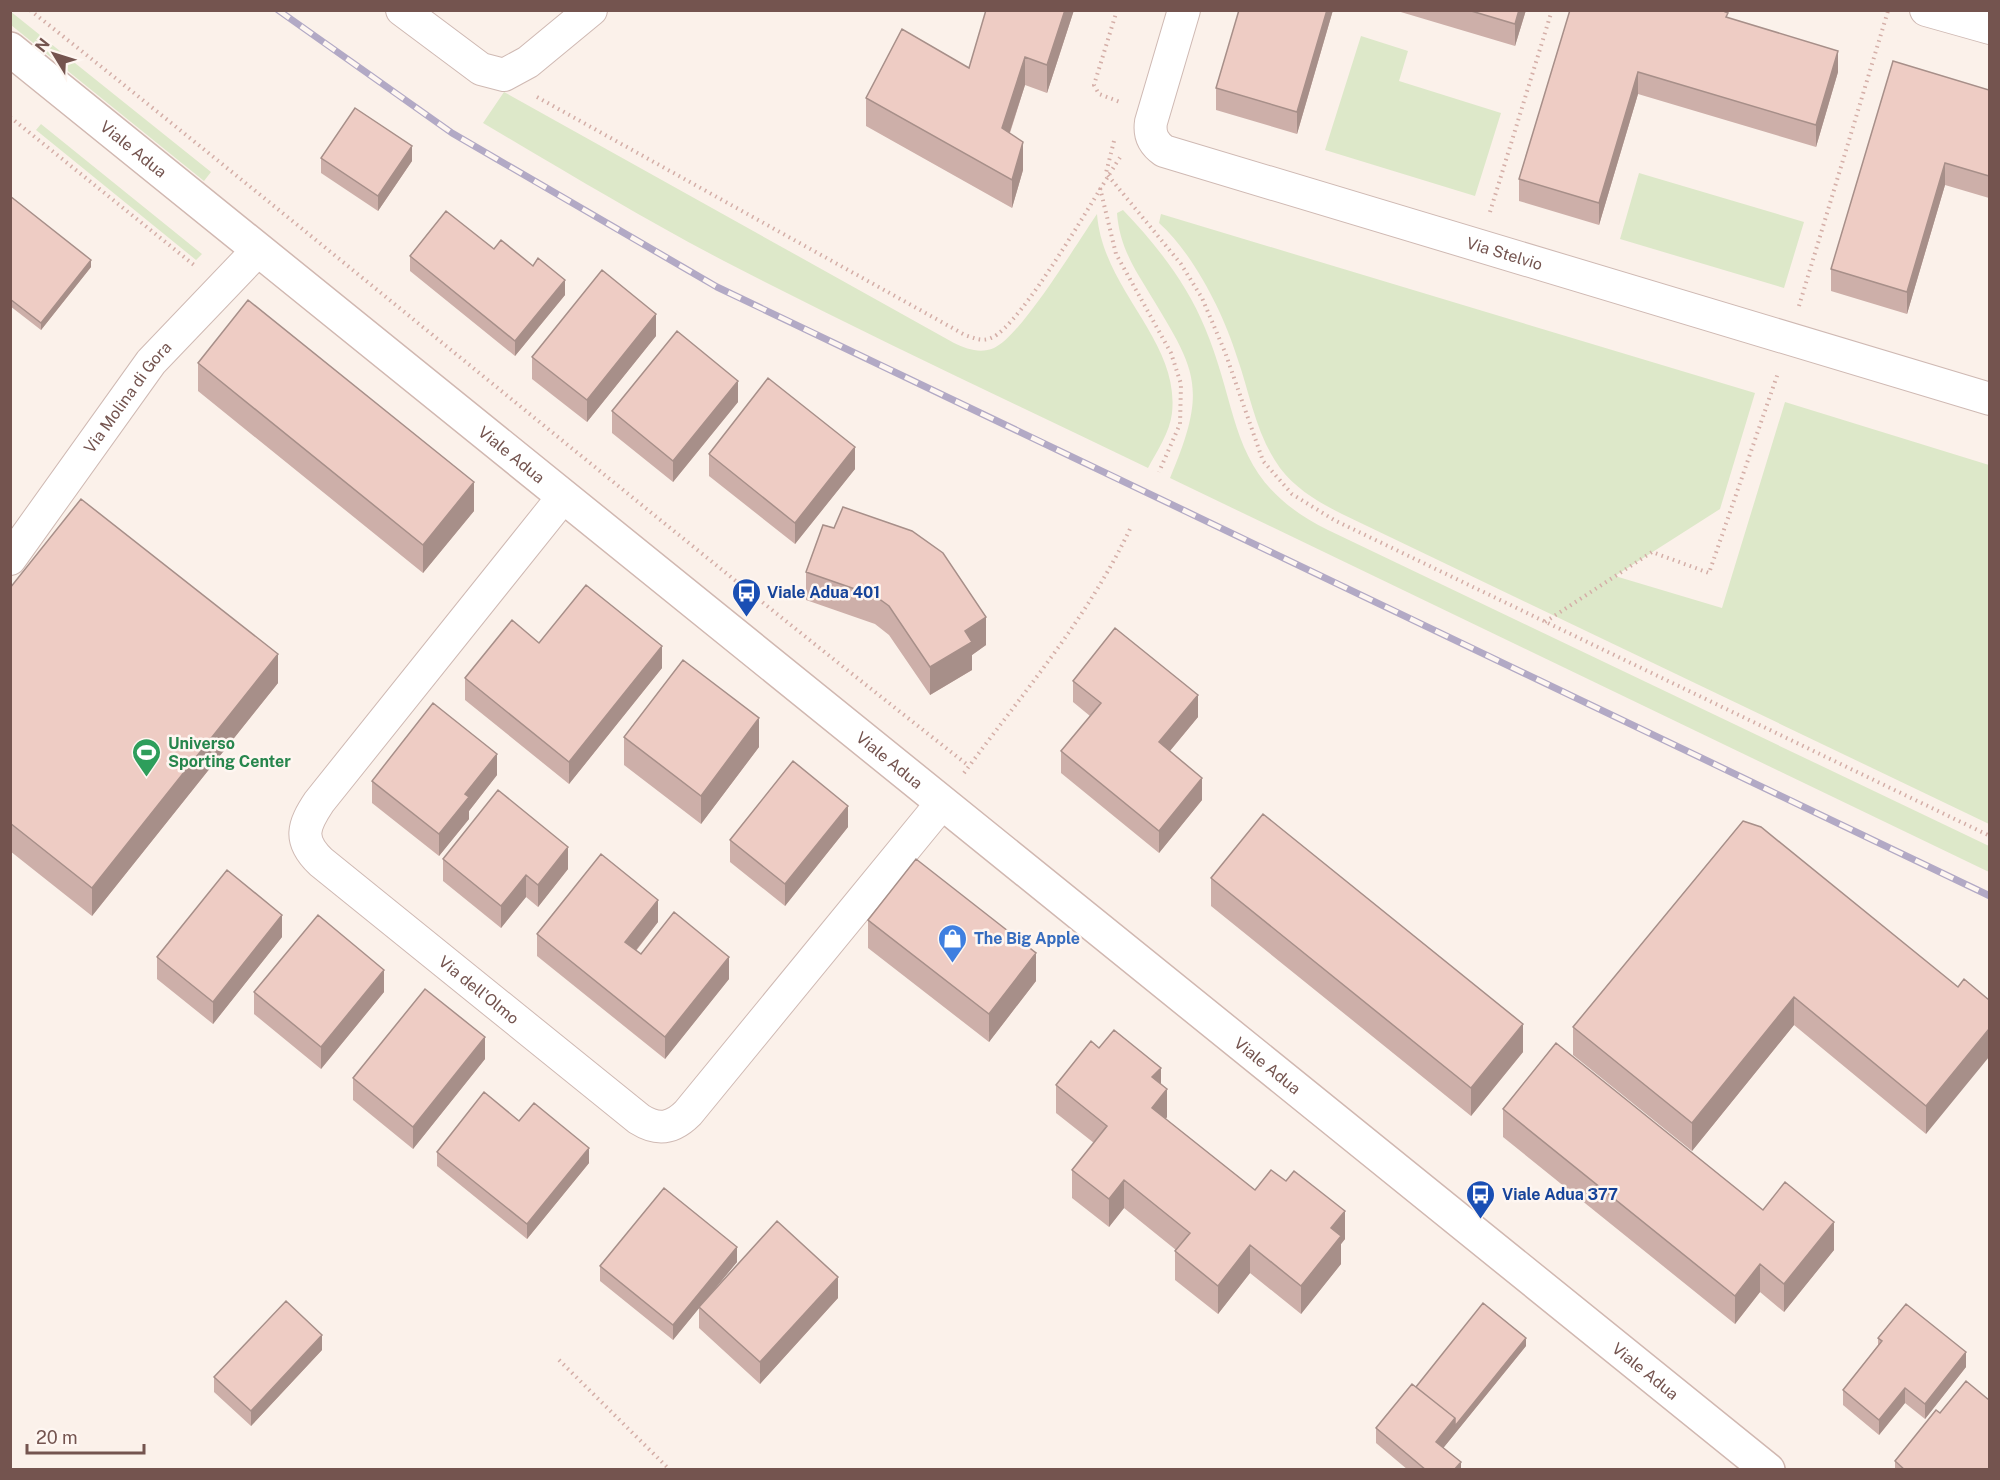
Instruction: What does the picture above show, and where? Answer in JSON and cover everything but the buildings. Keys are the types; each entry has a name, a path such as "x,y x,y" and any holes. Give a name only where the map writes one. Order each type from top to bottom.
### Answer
{"main road":[{"name":"Viale Adua","path":"10,49 1768,1470"}],"street":[{"path":"402,10 481,69 504,75 528,62 591,10"},
{"path":"1150,129 1184,10"},
{"path":"1926,10 1989,28"},
{"name":"Via Stelvio","path":"1150,129 1154,142 1164,151 1789,341 1989,399"},
{"name":"Via Molina di Gora","path":"10,559 151,362 258,250"},
{"name":"Via dell'Olmo","path":"563,497 319,802 307,822 305,835 307,846 321,862 629,1112 653,1127 671,1127 681,1120 942,803"}],"path":[{"path":"30,10 231,170 757,600 969,766"},
{"path":"1117,10 1094,85 1099,94 1122,103 1125,107"},
{"path":"1480,248 1552,10"},
{"path":"1545,622 1652,552 1709,573 1789,341 1889,10"},
{"path":"504,75 585,125 965,335 981,340 990,339 1007,328 1123,151 1150,129"},
{"path":"10,117 162,241 226,286"},
{"path":"1116,137 1107,159 1105,169 1108,176 1181,264 1202,298 1225,352 1256,448 1279,482 1317,512 1989,836"},
{"path":"1100,188 1116,254 1172,353 1181,384 1180,424 1159,472"},
{"path":"942,803 1080,618 1109,573 1130,529"},
{"path":"559,1360 670,1470"}],"green space":[{"path":"10,11 211,172 204,181 11,25"},
{"path":"1361,36 1408,51 1399,81 1501,113 1475,196 1325,150"},
{"path":"504,92 954,343 974,350 984,351 994,348 1019,326 1097,214 1102,242 1112,267 1153,338 1164,362 1171,387 1171,420 1163,441 1148,468 777,288 693,245 603,194 483,123"},
{"path":"41,124 202,254 196,260 36,130"},
{"path":"1639,173 1804,222 1784,288 1620,239"},
{"path":"1123,210 1159,251 1180,280 1205,328 1242,443 1254,467 1271,490 1295,511 1328,530 1989,846 1989,872 1170,478 1190,420 1193,398 1191,378 1176,338 1126,251 1117,213"},
{"path":"1161,214 1755,393 1720,509 1615,576 1722,608 1785,402 1989,465 1989,824 1342,514 1308,494 1286,476 1265,442 1231,340 1216,304 1184,251 1159,223"}],"railway":[{"path":"278,10 452,133 717,287 1990,896"}],"place":[{"name":"Viale Adua 401","path":"746,618"},
{"name":"Universo Sporting Center","path":"147,778"},
{"name":"The Big Apple","path":"953,964"},
{"name":"Viale Adua 377","path":"1481,1220"}]}
